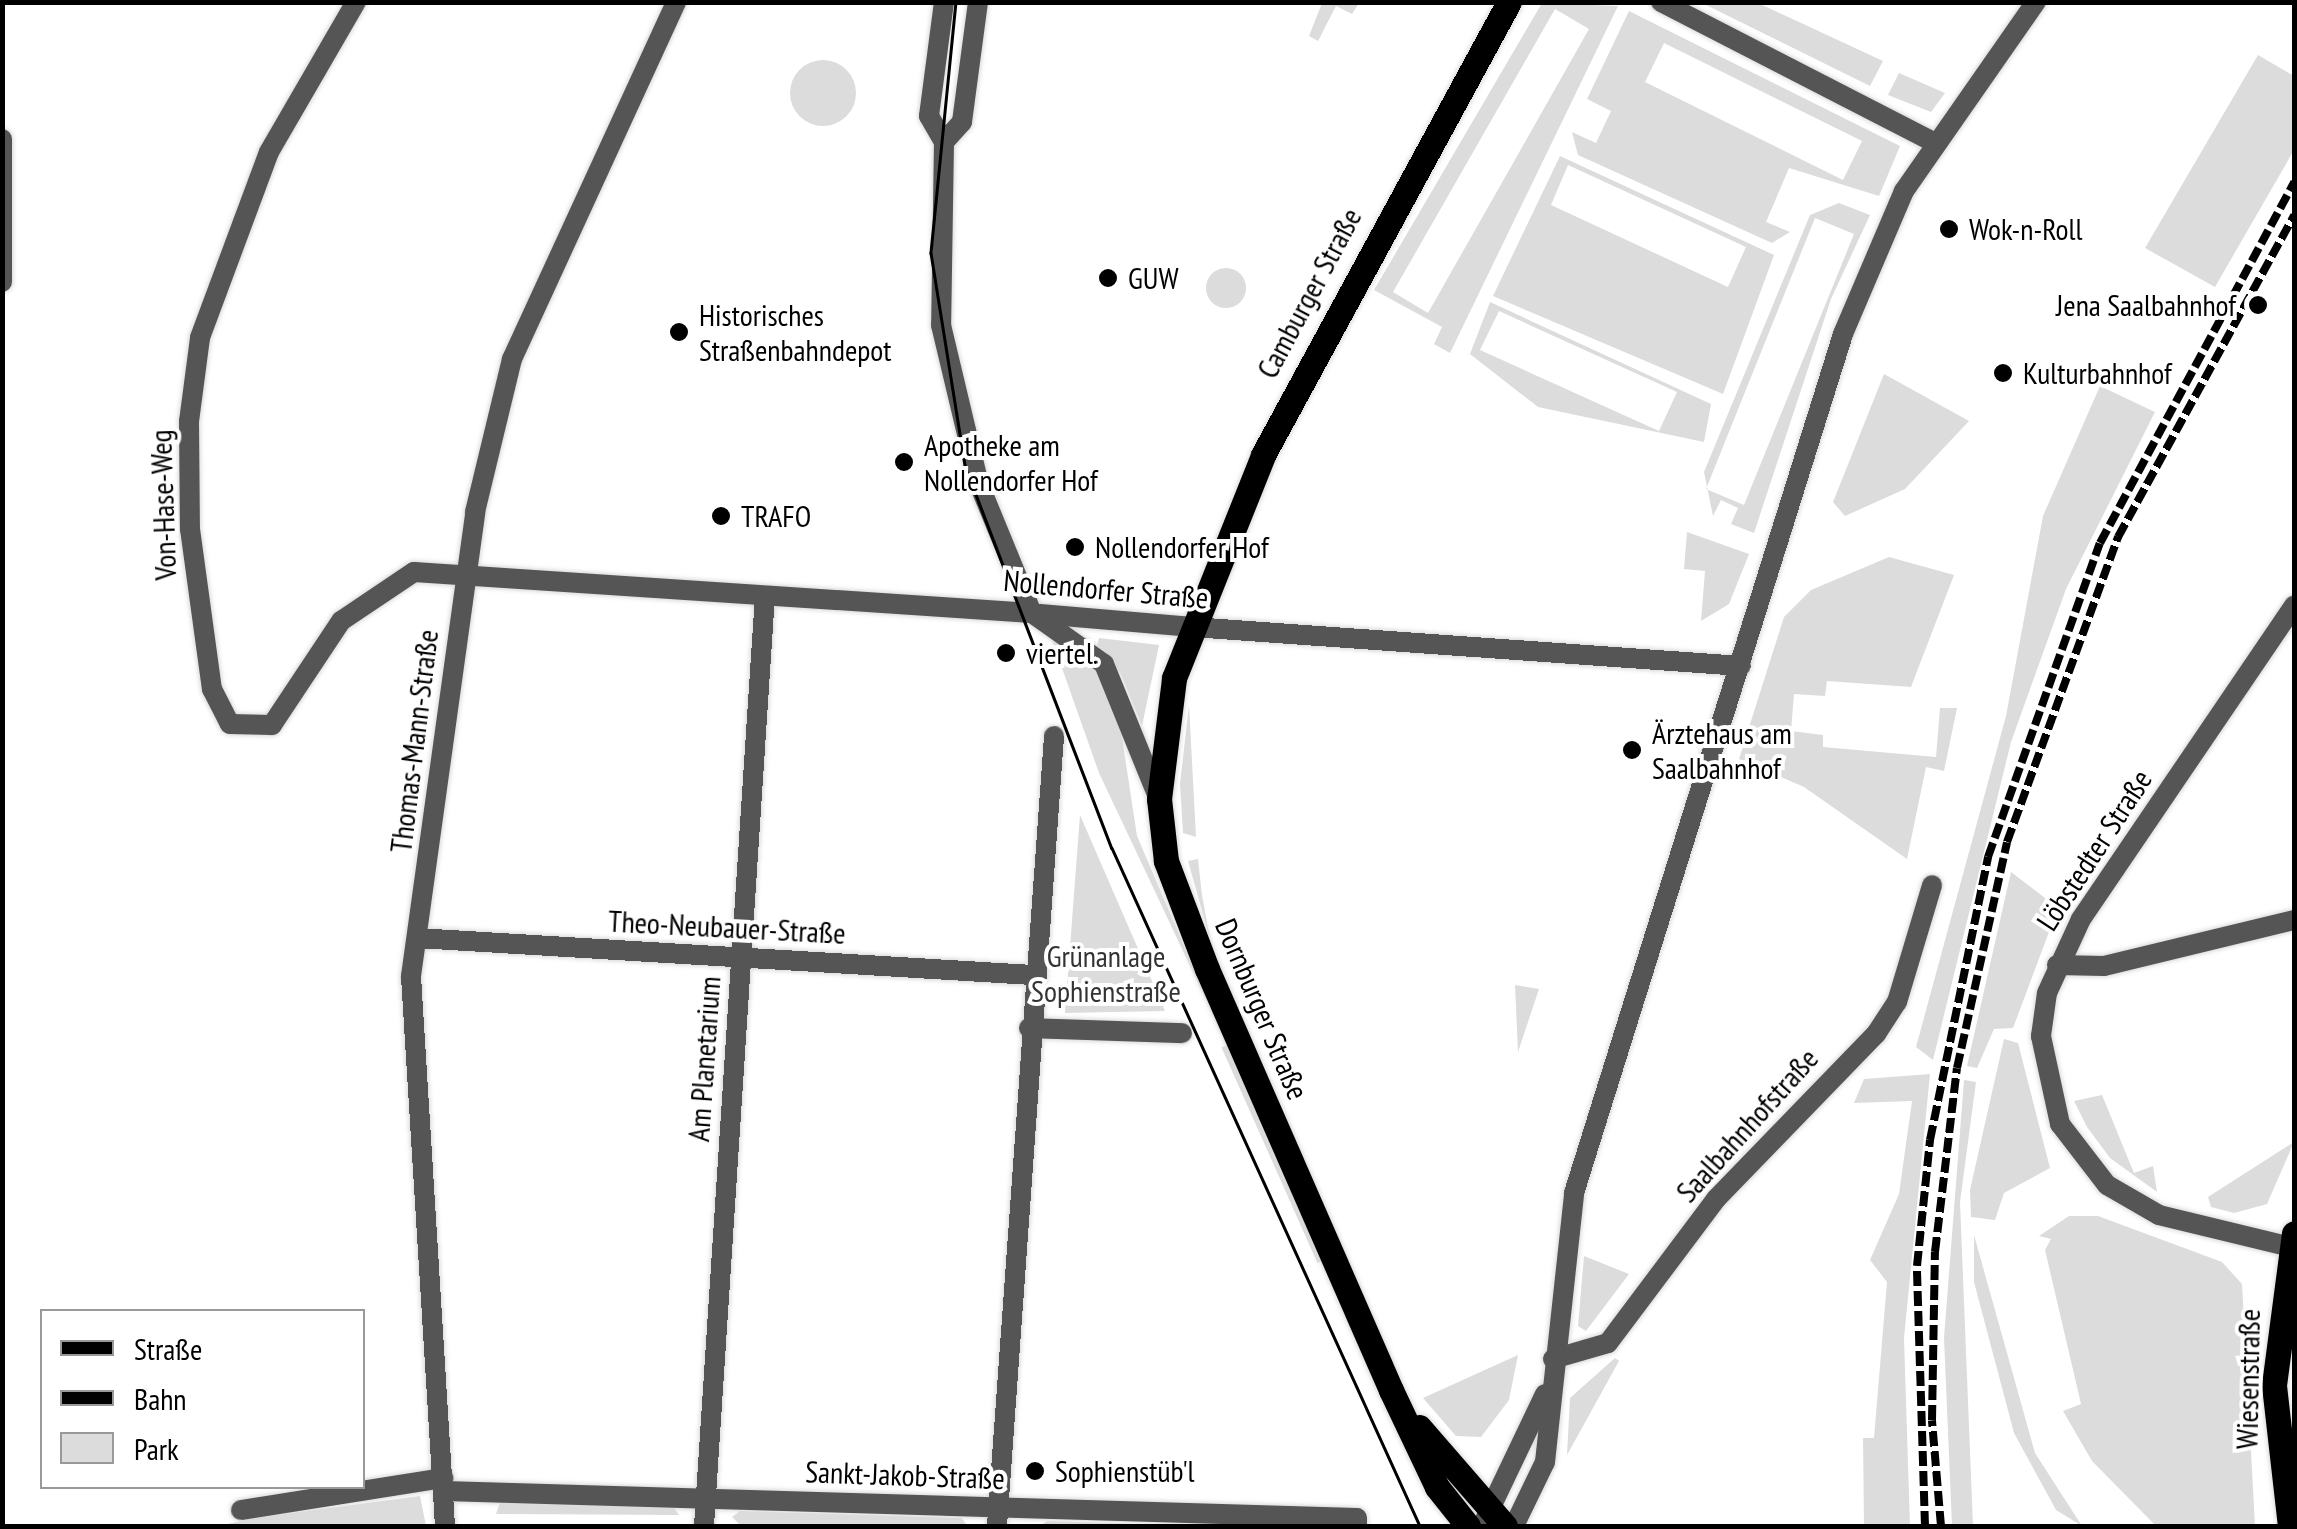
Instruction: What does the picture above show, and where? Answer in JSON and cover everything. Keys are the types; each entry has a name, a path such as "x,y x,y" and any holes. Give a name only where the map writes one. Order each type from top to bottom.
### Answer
{"main road":[{"name":"Camburger Straße","path":"1192,627 1289,396 1509,2"},
{"name":"Dornburger Straße","path":"1192,627 1168,710 1159,799 1166,860 1207,969 1396,1400 1437,1486 1468,1526"},
{"name":"Wiesenstraße","path":"2290,1526 2274,1385 2293,1240"},
{"name":"Dornburger Straße","path":"1396,1400 1485,1515 1505,1526"}],"street":[{"name":"Von-Hase-Weg","path":"356,2 269,152 200,338 189,420 190,529 220,712 245,731 272,725 312,656 352,612 414,572 466,575"},
{"name":"Thomas-Mann-Straße","path":"445,1526 411,976 466,575 512,359 676,2"},
{"path":"944,2 929,116 944,142 938,272 952,390 1032,613 1104,664 1159,799"},
{"path":"944,142 962,122 978,2"},
{"path":"1661,2 1935,143"},
{"path":"1514,1526 1546,1462 1552,1369 1574,1192 1864,274 1935,143 2036,2"},
{"path":"2,138 2,282"},
{"name":"Nollendorfer Straße","path":"466,575 1741,666"},
{"name":"Am Planetarium","path":"704,1526 765,596"},
{"name":"Löbstedter Straße","path":"2293,1240 2159,1214 2088,1167 2060,1124 2043,1070 2043,1014 2057,965 2294,605"},
{"path":"998,1517 1029,1028 1054,736"},
{"name":"Saalbahnhofstraße","path":"1552,1369 1608,1344 1716,1199 1876,1034 1897,1002 1932,885"},
{"path":"2057,965 2104,966 2294,920"},
{"name":"Theo-Neubauer-Straße","path":"417,938 1033,975"},
{"path":"1029,1028 1182,1033"},
{"path":"1485,1515 1552,1369"},
{"name":"Sankt-Jakob-Straße","path":"242,1510 443,1485 998,1517 1357,1518 1357,1526"}],"green space":[{"path":"1322,3 1359,3 1352,14 1336,6 1318,41 1309,36"},
{"path":"1542,3 1618,6 1450,353 1434,344 1442,327 1374,290","holes":["1555,9 1589,29 1428,313 1393,292"]},
{"path":"1702,3 1758,3 1883,61 1870,86"},
{"path":"1629,11 1900,146 1879,196 1789,168 1766,222 1790,232 1772,243 1578,155 1572,132 1596,143 1611,111 1587,99","holes":["1664,43 1862,141 1843,180 1645,82"]},
{"path":"2258,55 2294,76 2294,150 2215,287 2145,248"},
{"path":"823,60 846,70 856,93 846,116 823,126 800,116 790,93 800,70"},
{"path":"1899,73 1945,93 1931,112 1888,95"},
{"path":"1560,156 1774,255 1723,394 1493,296","holes":["1568,165 1746,247 1728,287 1551,205"]},
{"path":"1839,203 1870,215 1831,299 1754,533 1731,524 1738,508 1721,500 1713,516 1708,490 1744,505 1854,234 1815,218 1707,487 1704,472 1810,215"},
{"path":"1226,268 1240,274 1246,288 1240,302 1226,308 1212,302 1206,288 1212,274"},
{"path":"1490,302 1711,404 1704,442 1538,407 1470,354","holes":["1499,311 1677,392 1659,431 1480,350"]},
{"path":"1884,374 1969,421 1905,489 1845,516 1833,502"},
{"path":"2100,386 2155,412 2066,589 2011,742 1933,1060 1916,1047 2006,716 2043,516"},
{"path":"1687,532 1749,554 1729,604 1701,621 1705,571 1684,569"},
{"path":"1889,557 1954,575 1911,687 1827,681 1825,696 1794,694 1791,731 1823,735 1823,747 1936,757 1940,708 1957,708 1944,771 1926,767 1907,859 1804,787 1739,759 1784,617 1811,590"},
{"path":"1051,637 1099,672 1118,711 1137,836 1218,1025 1099,773"},
{"path":"1099,638 1159,645 1142,726 1121,674 1097,646"},
{"path":"1189,705 1196,837 1183,833 1180,784"},
{"name":"Grünanlage Sophienstraße","path":"1080,815 1165,1011 1065,1013"},
{"path":"1198,859 1202,895 1210,939 1188,861"},
{"path":"2011,872 2058,908 2013,1028 1994,1029 1977,1068 1967,1066"},
{"path":"1515,985 1539,989 1518,1052"},
{"path":"2004,1039 2018,1043 2050,1168 2004,1193 1995,1220 1971,1217 1970,1190"},
{"path":"1227,1045 1323,1261 1318,1263 1222,1047"},
{"path":"1930,1074 1904,1338 1910,1526 1864,1526 1863,1438 1874,1438 1887,1282 1870,1260 1899,1194 1912,1101 1854,1103 1864,1079"},
{"path":"1964,1080 1976,1082 1960,1202 1973,1526 1952,1526 1944,1338"},
{"path":"2102,1095 2134,1173 2153,1166 2157,1192 2110,1158 2087,1127 2074,1101"},
{"path":"2294,1142 2267,1204 2234,1213 2211,1207 2208,1197"},
{"path":"2069,1216 2098,1216 2222,1262 2242,1284 2255,1526 2156,1526 2092,1461 2063,1411 2081,1404 2045,1250 2051,1239 2039,1236"},
{"path":"1974,1235 2035,1453 2082,1526 2056,1510 2014,1433 1974,1282"},
{"path":"1584,1256 1629,1274 1586,1331 1578,1326"},
{"path":"1518,1355 1509,1400 1481,1437 1456,1436 1423,1398"},
{"path":"1615,1358 1619,1361 1567,1455 1570,1398"},
{"path":"420,1496 426,1526 219,1526 254,1518"},
{"path":"500,1502 674,1508 679,1515 496,1514"},
{"path":"740,1511 962,1518 967,1526 739,1524 732,1517"},
{"path":"1047,1521 1194,1526 1040,1526"}],"tram line":[{"path":"956,2 931,253 965,466 1112,848 1420,1526"}],"railway":[{"path":"1925,1526 1917,1266 1930,1140 1988,857 2100,543 2294,182"},
{"path":"1941,1526 1932,1420 1935,1252 1957,1068 2007,842 2118,537 2294,215"}],"place":[{"name":"Wok-n-Roll","path":"1949,229"},
{"name":"GUW","path":"1108,278"},
{"name":"Jena Saalbahnhof","path":"2258,305"},
{"name":"Historisches Straßenbahndepot","path":"679,332"},
{"name":"Kulturbahnhof","path":"2003,373"},
{"name":"Apotheke am Nollendorfer Hof","path":"904,462"},
{"name":"TRAFO","path":"721,516"},
{"name":"Nollendorfer Hof","path":"1075,547"},
{"name":"viertel.","path":"1006,653"},
{"name":"Ärztehaus am Saalbahnhof","path":"1632,750"},
{"name":"Sophienstüb'l","path":"1035,1471"}]}
